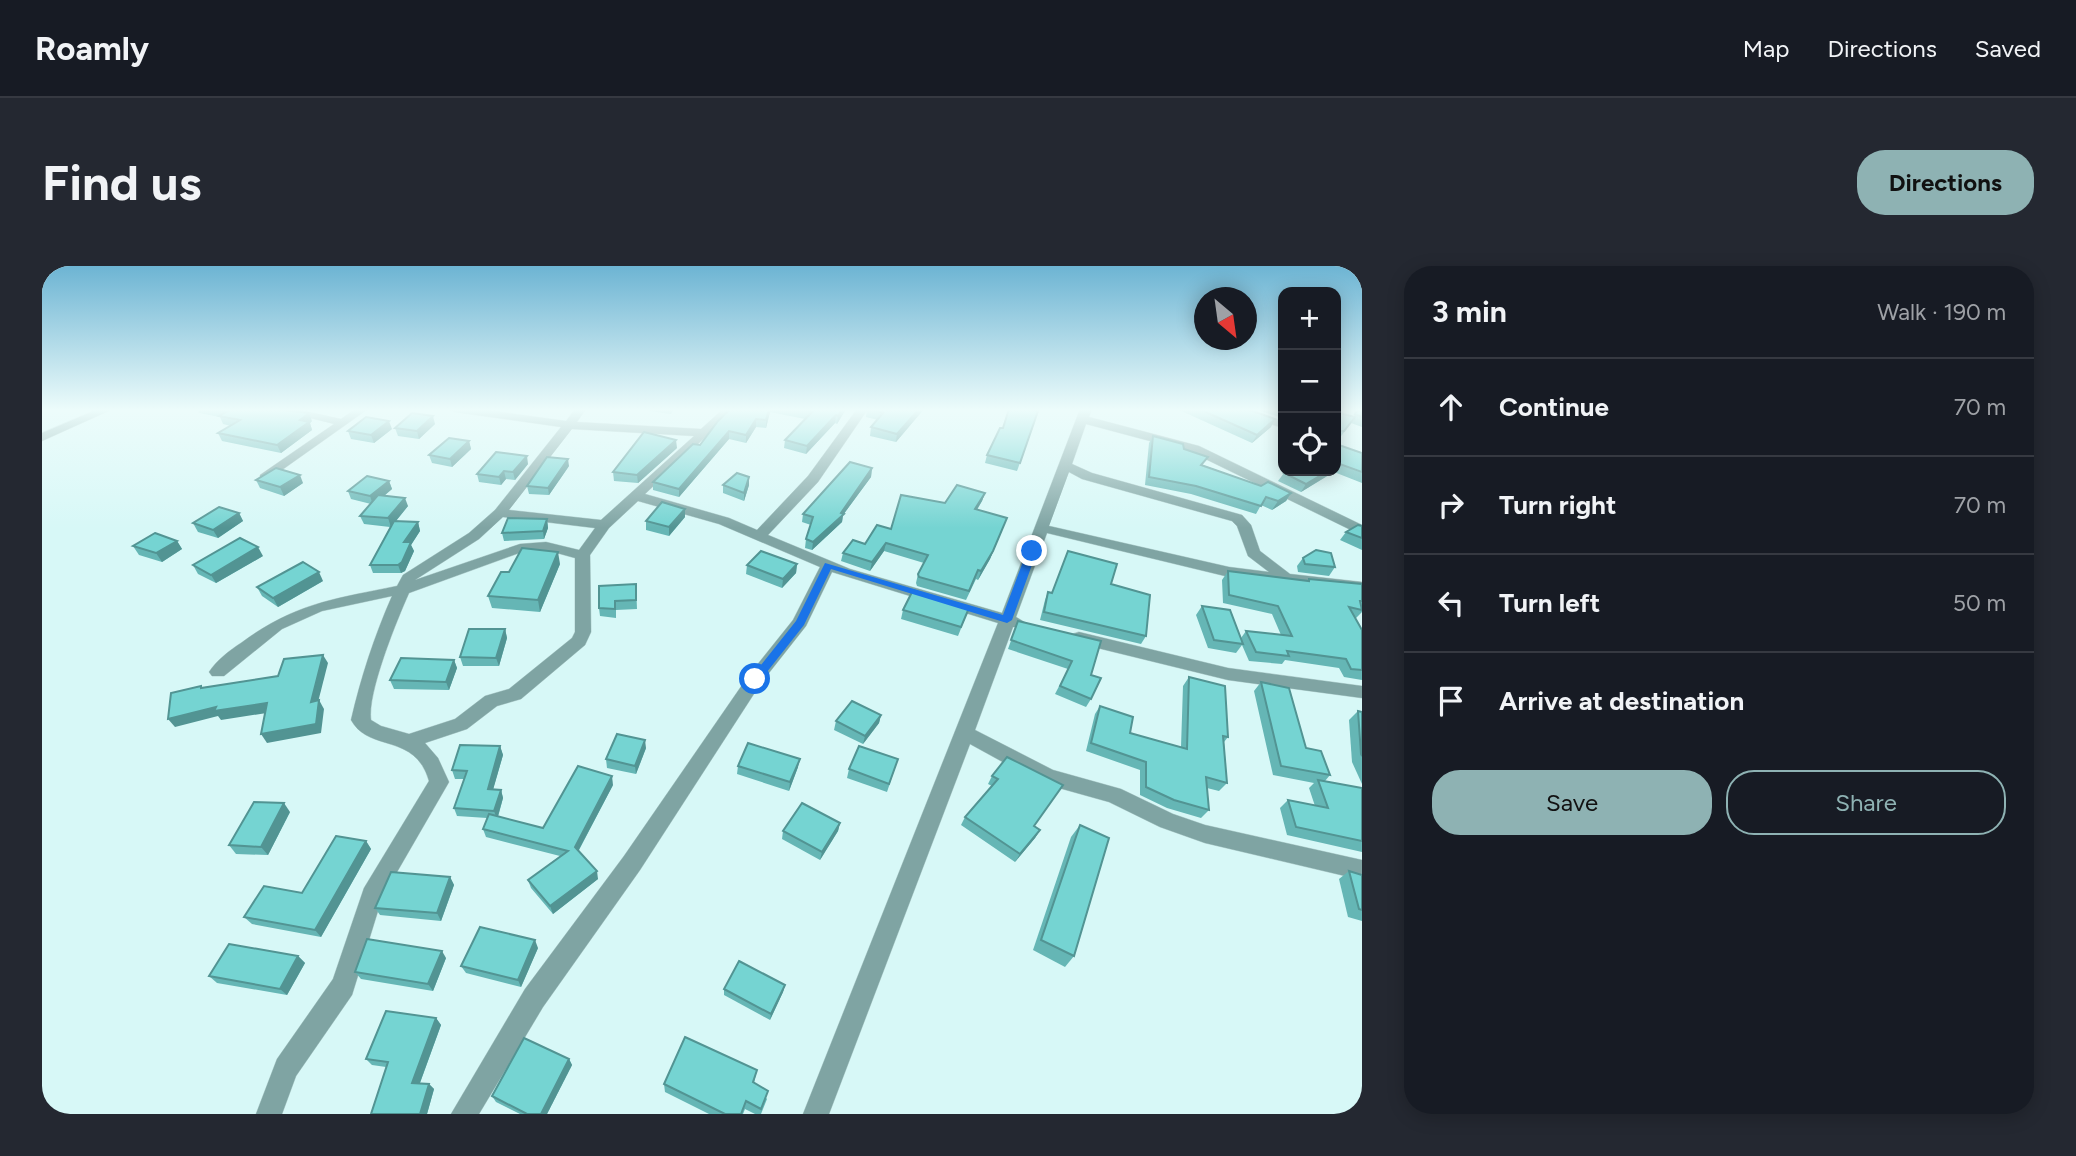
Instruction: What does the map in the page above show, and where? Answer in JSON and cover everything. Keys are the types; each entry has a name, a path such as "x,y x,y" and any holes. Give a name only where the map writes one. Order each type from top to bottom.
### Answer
{"street":[{"path":"265,478 308,449"},
{"path":"269,1114 286,1068 343,986 372,895 439,782 437,769 409,741 374,732 366,728 360,720 386,627 415,571 474,536 500,513 550,449"},
{"path":"409,741 461,724 491,701 515,694 528,686 579,641 583,632 583,555 604,524 688,449"},
{"path":"760,536 813,479 835,449"},
{"path":"816,1114 965,733 1071,449"},
{"path":"1194,449 1362,530"},
{"path":"1065,465 1087,476 1237,518 1244,525 1253,553 1286,578"},
{"path":"637,496 705,514 862,578 1033,626"},
{"path":"500,513 604,524"},
{"path":"1041,528 1191,565 1362,587"},
{"path":"218,672 241,651 294,615 318,607 404,589 520,548 546,546 583,555"},
{"path":"464,1114 534,998 632,863 755,679 800,622 828,565"},
{"path":"1060,633 1228,674 1362,692"},
{"path":"965,733 1048,777 1114,795 1167,821 1205,834 1362,870"}],"building":[{"path":"437,449 461,449 450,459 429,455"},
{"path":"631,449 666,449 637,475 613,472"},
{"path":"688,449 714,449 679,489 653,482"},
{"path":"990,449 1025,449 1020,463 987,455"},
{"path":"1152,449 1184,449 1208,457 1201,465 1261,486 1268,482 1291,493 1278,501 1266,497 1261,506 1196,486 1149,477"},
{"path":"1341,449 1362,453 1362,472 1341,464"},
{"path":"496,452 527,456 513,472 504,471 499,477 477,474"},
{"path":"547,457 568,459 548,488 527,486"},
{"path":"850,462 872,468 841,513 844,514 813,542 806,539 813,517 803,514"},
{"path":"276,468 300,475 280,487 256,480"},
{"path":"737,473 749,477 744,493 723,485"},
{"path":"367,476 389,481 370,496 348,491"},
{"path":"1290,476 1320,476 1306,484"},
{"path":"957,485 985,493 975,509 1007,518 993,551 981,571 978,570 969,591 919,577 928,555 886,543 872,562 843,553 853,540 865,544 877,525 891,529 901,495 945,503"},
{"path":"378,495 405,498 388,518 360,516"},
{"path":"662,502 685,509 669,527 646,521"},
{"path":"219,507 239,513 213,530 193,523"},
{"path":"508,518 547,519 543,531 502,533"},
{"path":"394,521 418,522 404,542 411,542 402,562 398,565 370,565"},
{"path":"1358,525 1362,526 1362,538 1346,532"},
{"path":"155,533 177,541 156,553 133,546"},
{"path":"240,538 258,547 211,575 193,565"},
{"path":"522,548 558,552 538,600 488,596 501,572 509,572"},
{"path":"1316,550 1331,553 1335,567 1305,564 1303,558"},
{"path":"761,551 797,564 783,579 747,565"},
{"path":"1068,551 1117,564 1111,584 1150,595 1146,636 1044,612 1048,592 1052,593"},
{"path":"303,562 319,572 273,598 257,587"},
{"path":"1228,571 1309,581 1362,584 1362,610 1349,607 1362,630 1362,670 1351,669 1346,659 1287,651 1289,656 1256,652 1246,631 1292,636 1278,606 1229,595"},
{"path":"636,584 636,600 615,601 615,609 599,608 599,586"},
{"path":"913,590 969,608 961,627 903,610"},
{"path":"1202,606 1230,610 1243,644 1214,640"},
{"path":"1018,621 1101,641 1091,675 1101,678 1091,699 1060,686 1072,661 1011,640"},
{"path":"469,629 505,629 496,658 460,657"},
{"path":"323,655 311,702 319,700 316,724 261,734 267,703 214,711 216,707 168,719 171,693 201,686 278,676 284,659"},
{"path":"401,658 454,660 446,682 390,680"},
{"path":"1189,677 1225,686 1228,737 1223,736 1227,783 1206,777 1209,810 1174,800 1146,787 1146,762 1091,743 1100,706 1133,717 1130,733 1187,749"},
{"path":"1261,682 1289,688 1306,748 1321,751 1330,775 1281,766"},
{"path":"852,701 881,715 865,736 836,721"},
{"path":"1358,711 1362,712 1362,756 1361,754"},
{"path":"617,734 645,740 635,766 606,759"},
{"path":"748,743 800,759 790,782 738,766"},
{"path":"460,745 500,746 488,789 501,790 494,811 454,808 467,771 452,770"},
{"path":"859,746 898,759 889,784 849,769"},
{"path":"1007,757 1063,785 1034,826 1040,830 1020,854 965,817 998,779 992,776"},
{"path":"578,766 612,776 575,847 597,871 550,906 528,880 568,851 483,829 489,814 543,828"},
{"path":"1318,780 1362,788 1362,841 1296,827 1288,800 1328,808"},
{"path":"254,802 284,803 261,847 229,845"},
{"path":"802,803 840,823 822,852 783,831"},
{"path":"1080,825 1109,838 1074,956 1041,940"},
{"path":"336,836 366,841 315,930 244,917 264,886 302,893"},
{"path":"1349,871 1362,875 1362,910 1359,909"},
{"path":"391,872 450,877 437,913 375,908"},
{"path":"480,927 535,940 518,980 461,966"},
{"path":"367,939 442,951 428,984 355,972"},
{"path":"229,944 298,956 280,989 209,976"},
{"path":"739,961 785,985 771,1014 724,989"},
{"path":"386,1011 436,1018 412,1083 429,1084 420,1114 371,1114 388,1062 366,1059"},
{"path":"685,1037 757,1070 753,1082 768,1091 761,1109 746,1101 741,1114 725,1114 664,1084"},
{"path":"524,1038 569,1059 541,1114 527,1114 492,1096"}],"route":[{"path":"755,679 800,622 828,565 862,578 1007,620 1032,551"}]}
